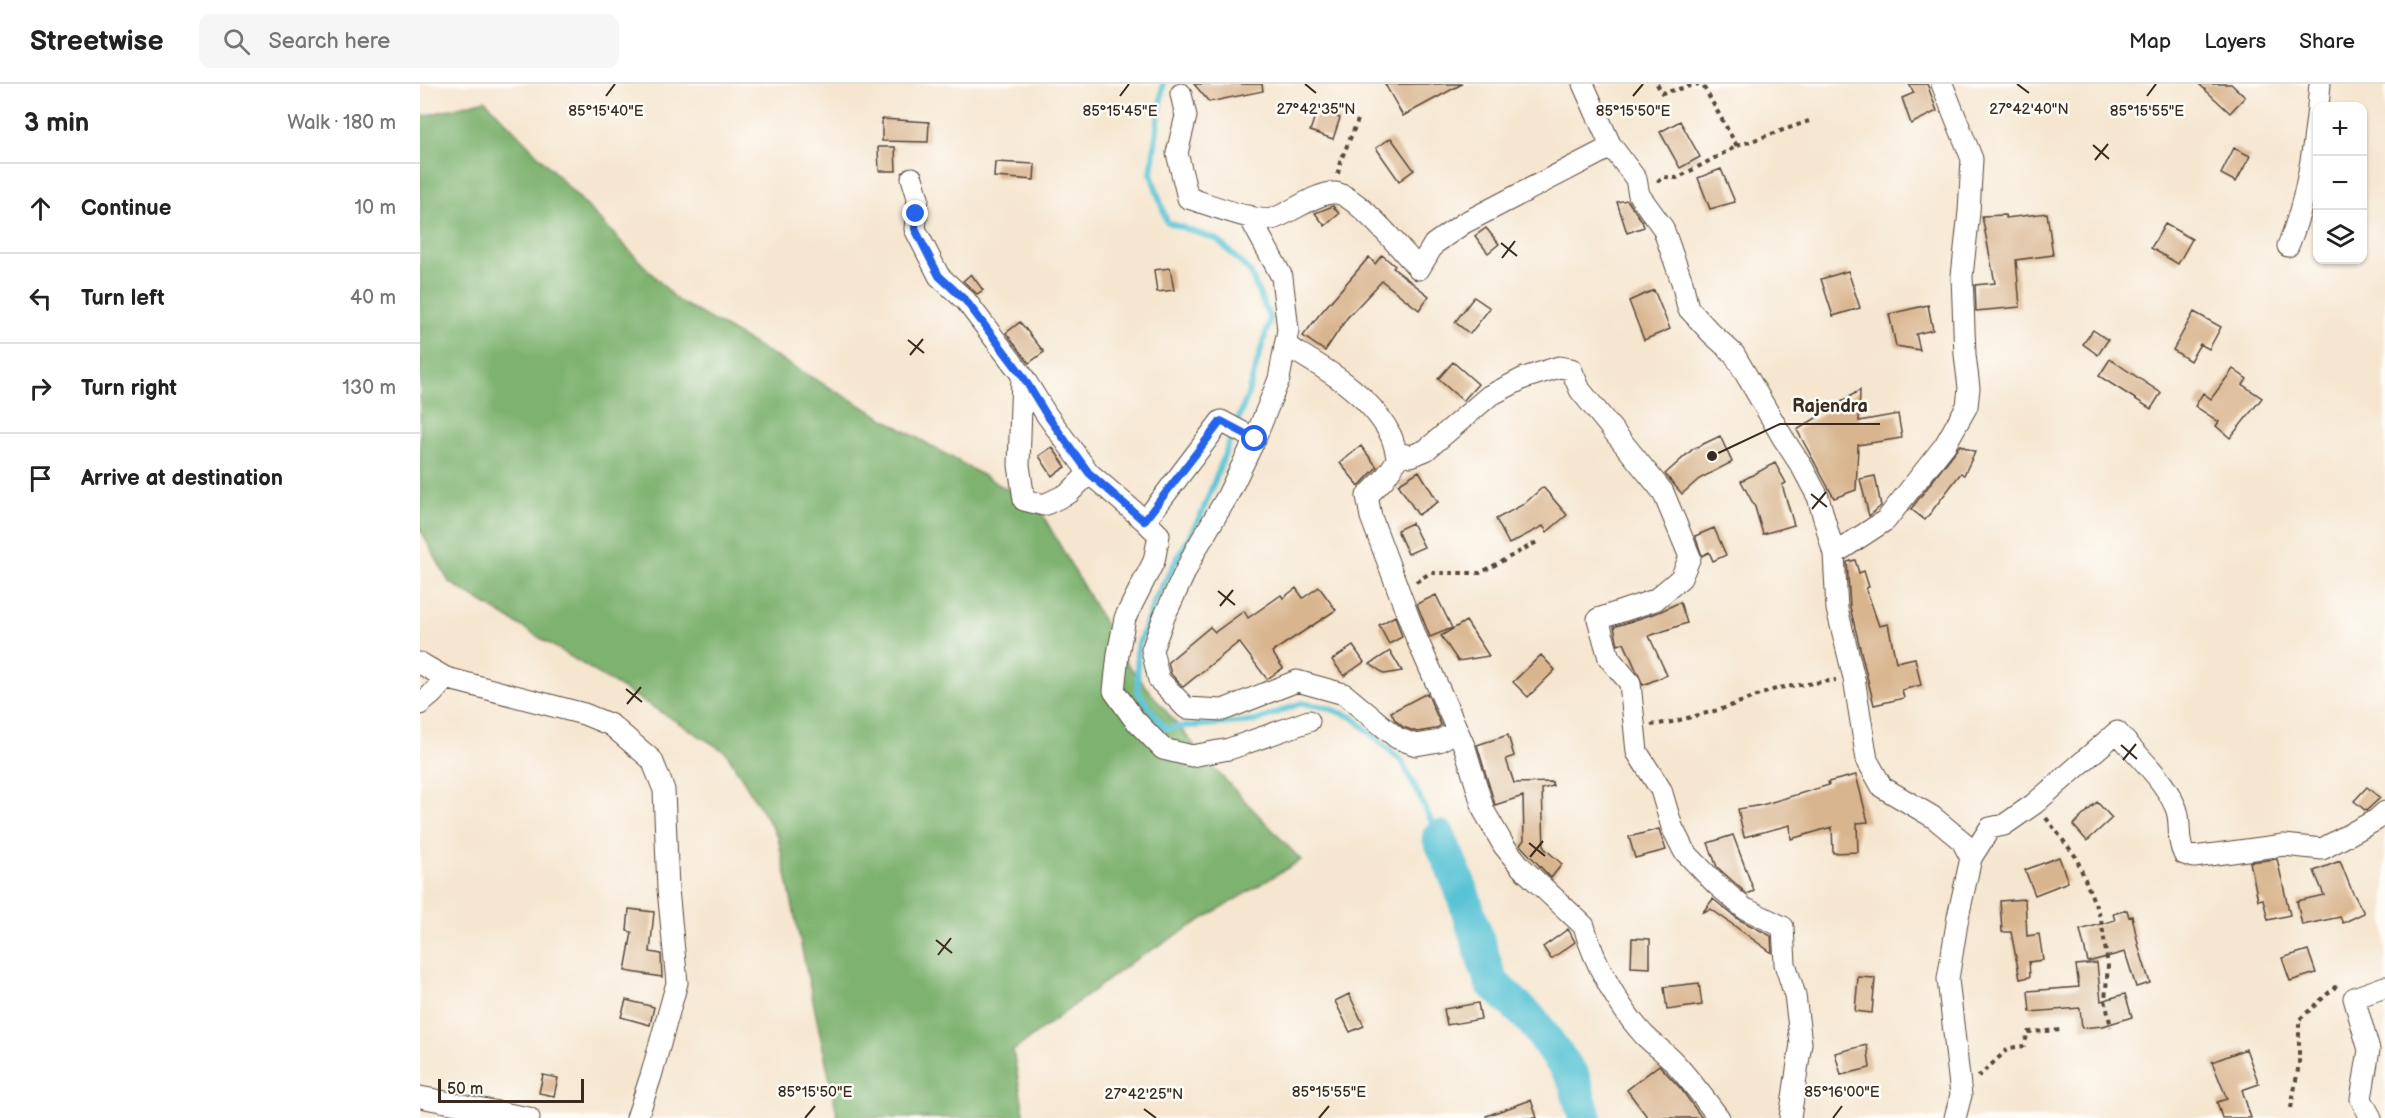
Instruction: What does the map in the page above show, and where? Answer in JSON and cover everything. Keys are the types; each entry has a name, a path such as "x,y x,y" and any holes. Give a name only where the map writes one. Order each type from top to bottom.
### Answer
{"street":[{"path":"1583,84 1610,144 1635,179 1639,195 1663,228 1682,282 1688,308 1734,354 1818,497 1834,554 1837,609 1854,678 1867,760 1882,787 1933,817 1962,841 1971,858"},
{"path":"1834,554 1886,520 1945,445 1967,406 1969,388 1965,355 1962,276 1972,159 1942,84"},
{"path":"1181,94 1186,116 1177,153 1188,198 1270,220 1309,201 1335,193 1352,199 1419,269 1434,244 1464,223 1607,149 1610,144"},
{"path":"2288,246 2299,220 2313,148 2317,94"},
{"path":"912,178 918,198 915,229 939,276 966,301 1022,375 1046,414 1089,473 1159,535 1154,561 1125,618 1118,654 1114,691 1134,719 1163,749 1192,756 1229,749 1309,721"},
{"path":"1249,216 1281,277 1288,330 1279,379 1255,439 1227,497 1196,551 1164,617 1152,650 1159,680 1186,708 1223,710 1296,681 1344,694 1397,738 1416,745 1439,741 1457,731"},
{"path":"1285,345 1332,372 1368,404 1390,433 1398,459 1384,479 1367,496 1371,518 1416,637 1465,748 1484,811 1504,846 1521,867 1584,926 1587,939 1623,1008 1644,1035 1679,1069 1719,1118"},
{"path":"1396,453 1411,456 1426,450 1489,396 1524,378 1559,367 1571,369 1580,390 1663,492 1690,557 1681,578 1654,600 1598,619 1610,658 1630,683 1637,752 1661,790 1672,827 1684,851 1716,884 1744,908 1783,927 1785,964 1796,995 1801,1042 1790,1118"},
{"path":"1022,375 1019,465 1024,500 1044,505 1069,493 1089,473"},
{"path":"1144,521 1221,421 1255,439"},
{"path":"420,663 446,678 584,714 611,724 652,760 664,790 668,889 677,983 637,1118"},
{"path":"420,704 446,678"},
{"path":"1955,1118 1961,1095 1948,978 1971,858 1990,828 2004,825 2034,804 2117,732 2157,778 2176,809 2179,844 2184,854 2194,857 2284,844 2322,849 2376,820 2385,812"},
{"path":"2371,1118 2361,1099 2369,1050 2354,998 2385,987"},
{"path":"420,1097 529,1118"}],"path":[{"path":"1657,84 1662,93 1700,84 1737,146"},
{"path":"1335,193 1340,162 1358,120"},
{"path":"1639,195 1664,177 1677,178 1737,146 1809,121"},
{"path":"1400,592 1430,573 1480,573 1537,542"},
{"path":"1635,727 1672,722 1722,709 1778,688 1854,678"},
{"path":"2034,804 2076,857 2101,919 2108,966 2105,1000 2111,1027"},
{"path":"2291,1108 2299,1064 2299,1020 2335,987 2354,998"},
{"path":"1961,1095 2009,1048 2024,1047 2028,1032 2062,1030"}],"green space":[{"path":"485,100 677,300 1024,499 1041,512 1128,665 1209,763 1301,860 1133,961 1013,1051 1025,1118 838,1118 778,837 726,752 449,582 420,529 420,117"}],"building":[{"path":"1194,84 1262,84 1263,91 1209,102"},
{"path":"1385,84 1462,84 1403,116"},
{"path":"1909,84 1927,84 1937,111 1911,124 1902,98 1914,93"},
{"path":"2199,84 2231,84 2245,97 2230,113"},
{"path":"1317,110 1340,118 1333,139 1310,131"},
{"path":"882,119 929,122 928,142 882,141"},
{"path":"1680,121 1700,157 1680,168 1660,132"},
{"path":"1391,138 1414,170 1399,181 1376,148"},
{"path":"878,147 895,147 896,171 879,171"},
{"path":"2234,148 2250,156 2236,182 2221,174"},
{"path":"995,162 1035,164 1034,180 994,177"},
{"path":"1721,169 1735,202 1710,209 1698,178"},
{"path":"1627,200 1644,227 1627,233 1617,202"},
{"path":"1333,206 1339,214 1325,226 1315,213"},
{"path":"2047,213 2053,255 2016,260 2020,307 1976,311 1975,285 1995,283 1982,216 2005,215 2006,218"},
{"path":"2165,224 2192,239 2178,264 2151,248"},
{"path":"1486,228 1499,244 1488,253 1475,236"},
{"path":"1382,255 1395,266 1393,268 1429,296 1419,310 1382,281 1347,318 1325,351 1303,336 1369,257 1375,264"},
{"path":"1170,268 1174,290 1157,292 1154,270"},
{"path":"1848,271 1860,308 1833,316 1821,279"},
{"path":"971,274 983,290 977,294 963,281"},
{"path":"1654,290 1670,329 1644,340 1629,301"},
{"path":"1474,297 1490,308 1470,334 1455,322"},
{"path":"1928,305 1933,330 1916,334 1920,350 1896,346 1889,314"},
{"path":"2194,312 2221,327 2209,349 2200,344 2190,361 2173,350"},
{"path":"1020,322 1044,352 1029,363 1006,333"},
{"path":"2093,330 2108,340 2098,355 2083,344"},
{"path":"2110,359 2161,393 2151,409 2099,376"},
{"path":"1453,362 1478,384 1463,401 1438,379"},
{"path":"2233,369 2247,379 2243,385 2262,398 2230,438 2216,426 2219,422 2195,406 2203,393 2211,399"},
{"path":"1860,390 1859,421 1898,414 1902,438 1858,445 1856,490 1834,498 1797,430"},
{"path":"1720,436 1732,462 1699,479 1682,494 1665,474 1693,449"},
{"path":"1960,445 1975,452 1964,475 1961,473 1925,520 1911,509"},
{"path":"1361,446 1377,467 1359,486 1340,463"},
{"path":"1052,447 1066,467 1052,476 1039,456"},
{"path":"1775,463 1786,483 1782,485 1794,525 1763,534 1755,507 1741,481"},
{"path":"1419,471 1438,502 1418,515 1398,484"},
{"path":"1875,476 1881,506 1869,516 1860,479"},
{"path":"1543,487 1567,515 1547,532 1543,526 1509,544 1496,519 1524,504"},
{"path":"1412,523 1424,547 1408,554 1397,530"},
{"path":"1714,528 1726,555 1713,561 1709,552 1702,556 1695,536"},
{"path":"1855,560 1859,573 1864,571 1869,587 1866,588 1879,626 1888,624 1896,662 1915,658 1921,685 1902,690 1904,698 1874,705 1850,607 1847,562"},
{"path":"1319,587 1336,610 1272,652 1283,668 1267,679 1239,642 1183,687 1171,674 1168,662 1210,627 1215,632 1244,611 1248,618 1281,595 1283,598 1296,588 1303,598"},
{"path":"1436,595 1452,628 1430,637 1417,604"},
{"path":"1680,602 1687,623 1649,636 1667,675 1643,685 1624,643 1618,645 1614,627 1659,612"},
{"path":"1395,616 1402,637 1389,644 1379,625"},
{"path":"1466,621 1489,656 1458,661 1441,636"},
{"path":"1353,646 1364,662 1344,676 1332,660"},
{"path":"1390,651 1402,671 1385,674 1370,664"},
{"path":"1541,655 1555,670 1528,697 1513,682"},
{"path":"1427,693 1441,725 1435,729 1417,732 1403,727 1395,720 1391,712"},
{"path":"1508,735 1514,756 1506,759 1514,783 1552,782 1553,786 1542,789 1544,848 1562,864 1551,878 1520,845 1524,840 1523,796 1495,805 1477,745"},
{"path":"1856,775 1868,822 1857,823 1858,852 1833,853 1832,827 1791,839 1790,825 1744,837 1738,809 1762,805 1829,785 1828,782"},
{"path":"2367,787 2380,798 2366,811 2354,801"},
{"path":"2097,802 2112,818 2087,841 2073,825"},
{"path":"1659,829 1666,850 1635,858 1629,837"},
{"path":"1733,835 1754,891 1747,894 1717,867 1708,843"},
{"path":"2059,857 2068,882 2035,895 2025,870"},
{"path":"2277,859 2290,915 2268,920 2263,899 2258,900 2250,862"},
{"path":"2340,861 2364,913 2343,923 2340,917 2302,925 2297,901 2324,895 2314,871"},
{"path":"1713,899 1738,919 1771,936 1772,953 1711,909 1703,912"},
{"path":"2025,899 2027,936 2039,934 2043,960 2029,962 2030,977 2020,979 2011,932 2002,932 2000,901"},
{"path":"629,909 654,912 650,952 661,954 662,977 625,971 632,932 627,931"},
{"path":"2127,910 2129,917 2132,916 2150,983 2136,987 2125,952 2088,962 2080,930 2115,920 2113,914"},
{"path":"1568,929 1575,942 1551,959 1543,947"},
{"path":"1632,938 1650,939 1650,968 1631,967"},
{"path":"2308,950 2316,973 2290,981 2282,958"},
{"path":"2097,963 2101,1001 2125,994 2132,1017 2103,1026 2082,1028 2080,1008 2030,1012 2028,991 2079,987 2076,965"},
{"path":"1858,977 1875,978 1872,1013 1855,1011"},
{"path":"1699,983 1702,1005 1667,1010 1664,987"},
{"path":"1349,994 1364,1026 1350,1032 1335,1001"},
{"path":"626,1000 654,1007 650,1025 621,1017"},
{"path":"1478,1003 1481,1019 1447,1025 1444,1009"},
{"path":"1867,1045 1870,1068 1841,1075 1835,1053"},
{"path":"2246,1049 2259,1084 2242,1090 2251,1118 2222,1118 2217,1102 2227,1099 2212,1062"},
{"path":"1659,1065 1681,1089 1702,1118 1648,1118 1627,1090"},
{"path":"543,1075 558,1078 554,1096 539,1093"},
{"path":"1531,1100 1537,1118 1487,1118 1486,1116"}],"waterway":[{"path":"1163,84 1151,174 1167,222 1218,240 1250,272 1270,319 1247,397 1202,513 1155,600 1137,649 1138,692 1164,728 1256,721 1301,703 1325,707 1352,717 1402,761 1439,837"},
{"path":"1439,837 1460,886 1491,982 1532,1020 1573,1077 1585,1118"}],"place":[{"name":"Rajendra","path":"1712,456"}],"route":[{"path":"916,214 915,229 939,276 966,301 1022,375 1046,414 1089,473 1144,521 1221,421 1255,439"}]}
